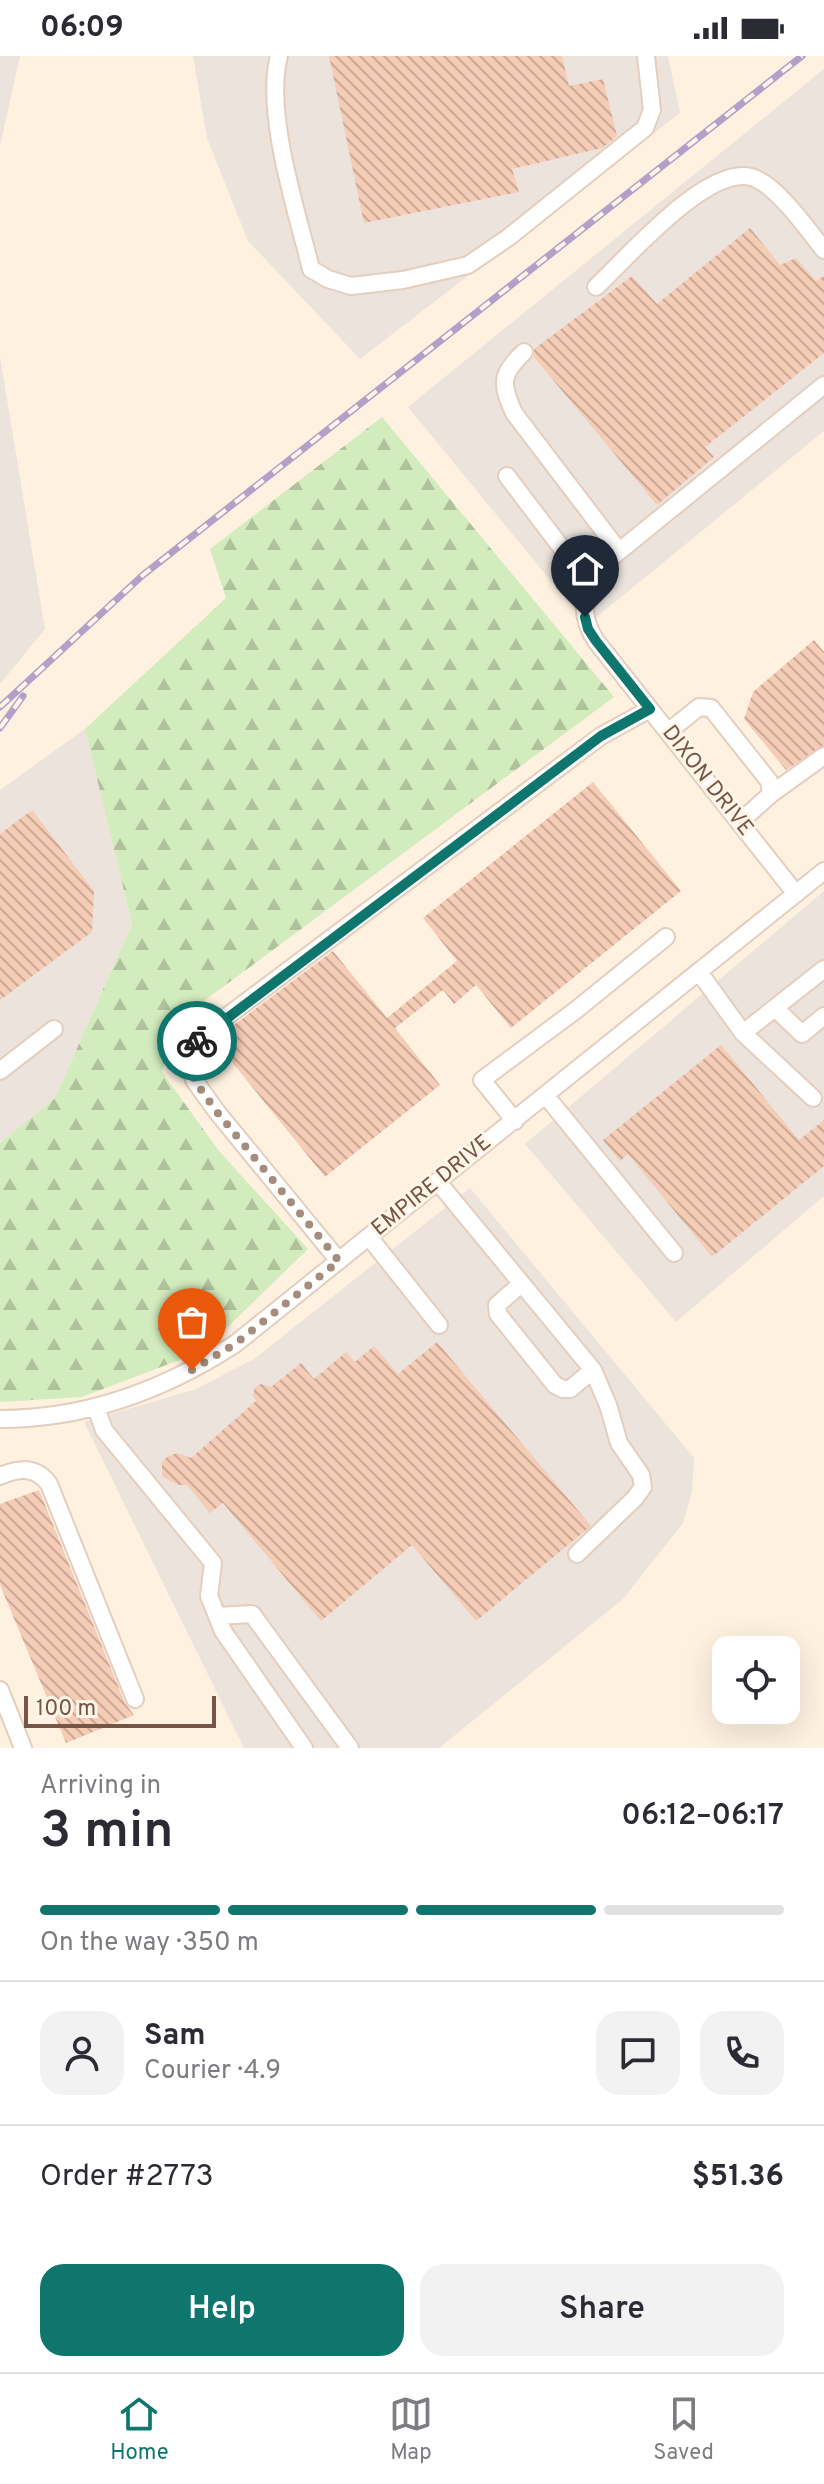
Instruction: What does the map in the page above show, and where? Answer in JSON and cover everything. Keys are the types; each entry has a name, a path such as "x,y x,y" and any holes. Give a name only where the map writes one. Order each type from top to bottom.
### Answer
{"street":[{"path":"279,56 273,101 294,205 311,269 328,279 351,286 403,280 468,265 509,237 645,128 652,110 646,56"},
{"path":"596,287 674,212 708,186 730,177 750,177 765,183 824,250"},
{"path":"524,352 507,368 507,397 514,413 619,551"},
{"path":"507,476 589,584 601,566 824,385"},
{"name":"DIXON DRIVE","path":"589,584 583,604 588,629 796,894"},
{"path":"668,732 699,707 711,708 769,781 771,794"},
{"path":"339,1261 194,1080 191,1060 198,1038 601,736 650,709"},
{"path":"740,822 771,794 824,756"},
{"name":"EMPIRE DRIVE","path":"0,1419 44,1417 96,1407 153,1388 212,1359 515,1121 824,871"},
{"path":"515,1121 482,1080 576,1010 666,937"},
{"path":"743,1033 824,969"},
{"path":"699,972 743,1033 813,1098"},
{"path":"776,1009 802,1034 824,1016"},
{"path":"0,1071 54,1029"},
{"path":"546,1096 674,1253"},
{"path":"438,1182 593,1370 619,1443 641,1475 643,1487 635,1498 577,1554"},
{"path":"369,1237 439,1325"},
{"path":"521,1284 497,1305 498,1314 555,1385 570,1389 593,1370"},
{"path":"96,1407 104,1430 213,1563 209,1596 223,1631 304,1748"},
{"path":"0,1476 25,1469 36,1472 49,1484 135,1699"},
{"path":"217,1616 252,1614 350,1748"},
{"path":"0,1690 23,1748"}],"shaded area":[{"path":"0,56 20,56 0,146"},
{"path":"193,56 668,56 680,113 360,359 248,241 207,138"},
{"path":"824,69 824,431 587,625 408,407"},
{"path":"0,357 45,629 0,684"},
{"path":"85,729 132,924 55,1098 0,1143 0,790"},
{"path":"824,891 824,1196 676,1322 525,1144"},
{"path":"470,1188 694,1458 692,1492 683,1523 623,1599 439,1748 244,1748 84,1422 196,1389 254,1359"}],"green space":[{"path":"382,417 614,697 177,1021 162,1072 219,1151 308,1249 203,1351 82,1397 0,1402 0,1143 55,1098 132,924 85,729 226,598 210,549"}],"building":[{"path":"329,56 562,56 569,86 603,79 617,136 602,148 512,169 519,192 364,223"},
{"path":"750,228 780,265 796,258 816,281 824,276 824,353 705,447 714,457 657,505 534,357 534,349 632,276 657,304"},
{"path":"814,640 824,652 824,745 786,770 744,719 753,692"},
{"path":"593,782 681,891 511,1028 476,985 454,1004 443,990 395,1028 440,1085 325,1177 214,1040 333,951 387,1018 457,961 423,918"},
{"path":"32,810 94,891 92,932 0,1000 0,834"},
{"path":"721,1045 799,1140 824,1120 824,1166 712,1257 628,1154 620,1161 603,1140"},
{"path":"437,1342 591,1526 476,1621 412,1545 321,1621 223,1503 210,1513 187,1485 177,1485 162,1476 162,1462 168,1456 177,1453 191,1458 256,1401 253,1395 255,1387 261,1384 271,1387 301,1363 314,1379 346,1352 355,1362 374,1346 398,1374"},
{"path":"39,1490 125,1703 134,1715 66,1743 0,1585 0,1504"}],"railway":[{"path":"0,707 143,575 802,56"},
{"path":"0,728 23,696"}],"way so far":[{"path":"192,1370 235,1344 339,1261 194,1080 191,1060 197,1041"}],"route":[{"path":"197,1041 601,736 650,709 596,641 585,617"}]}
